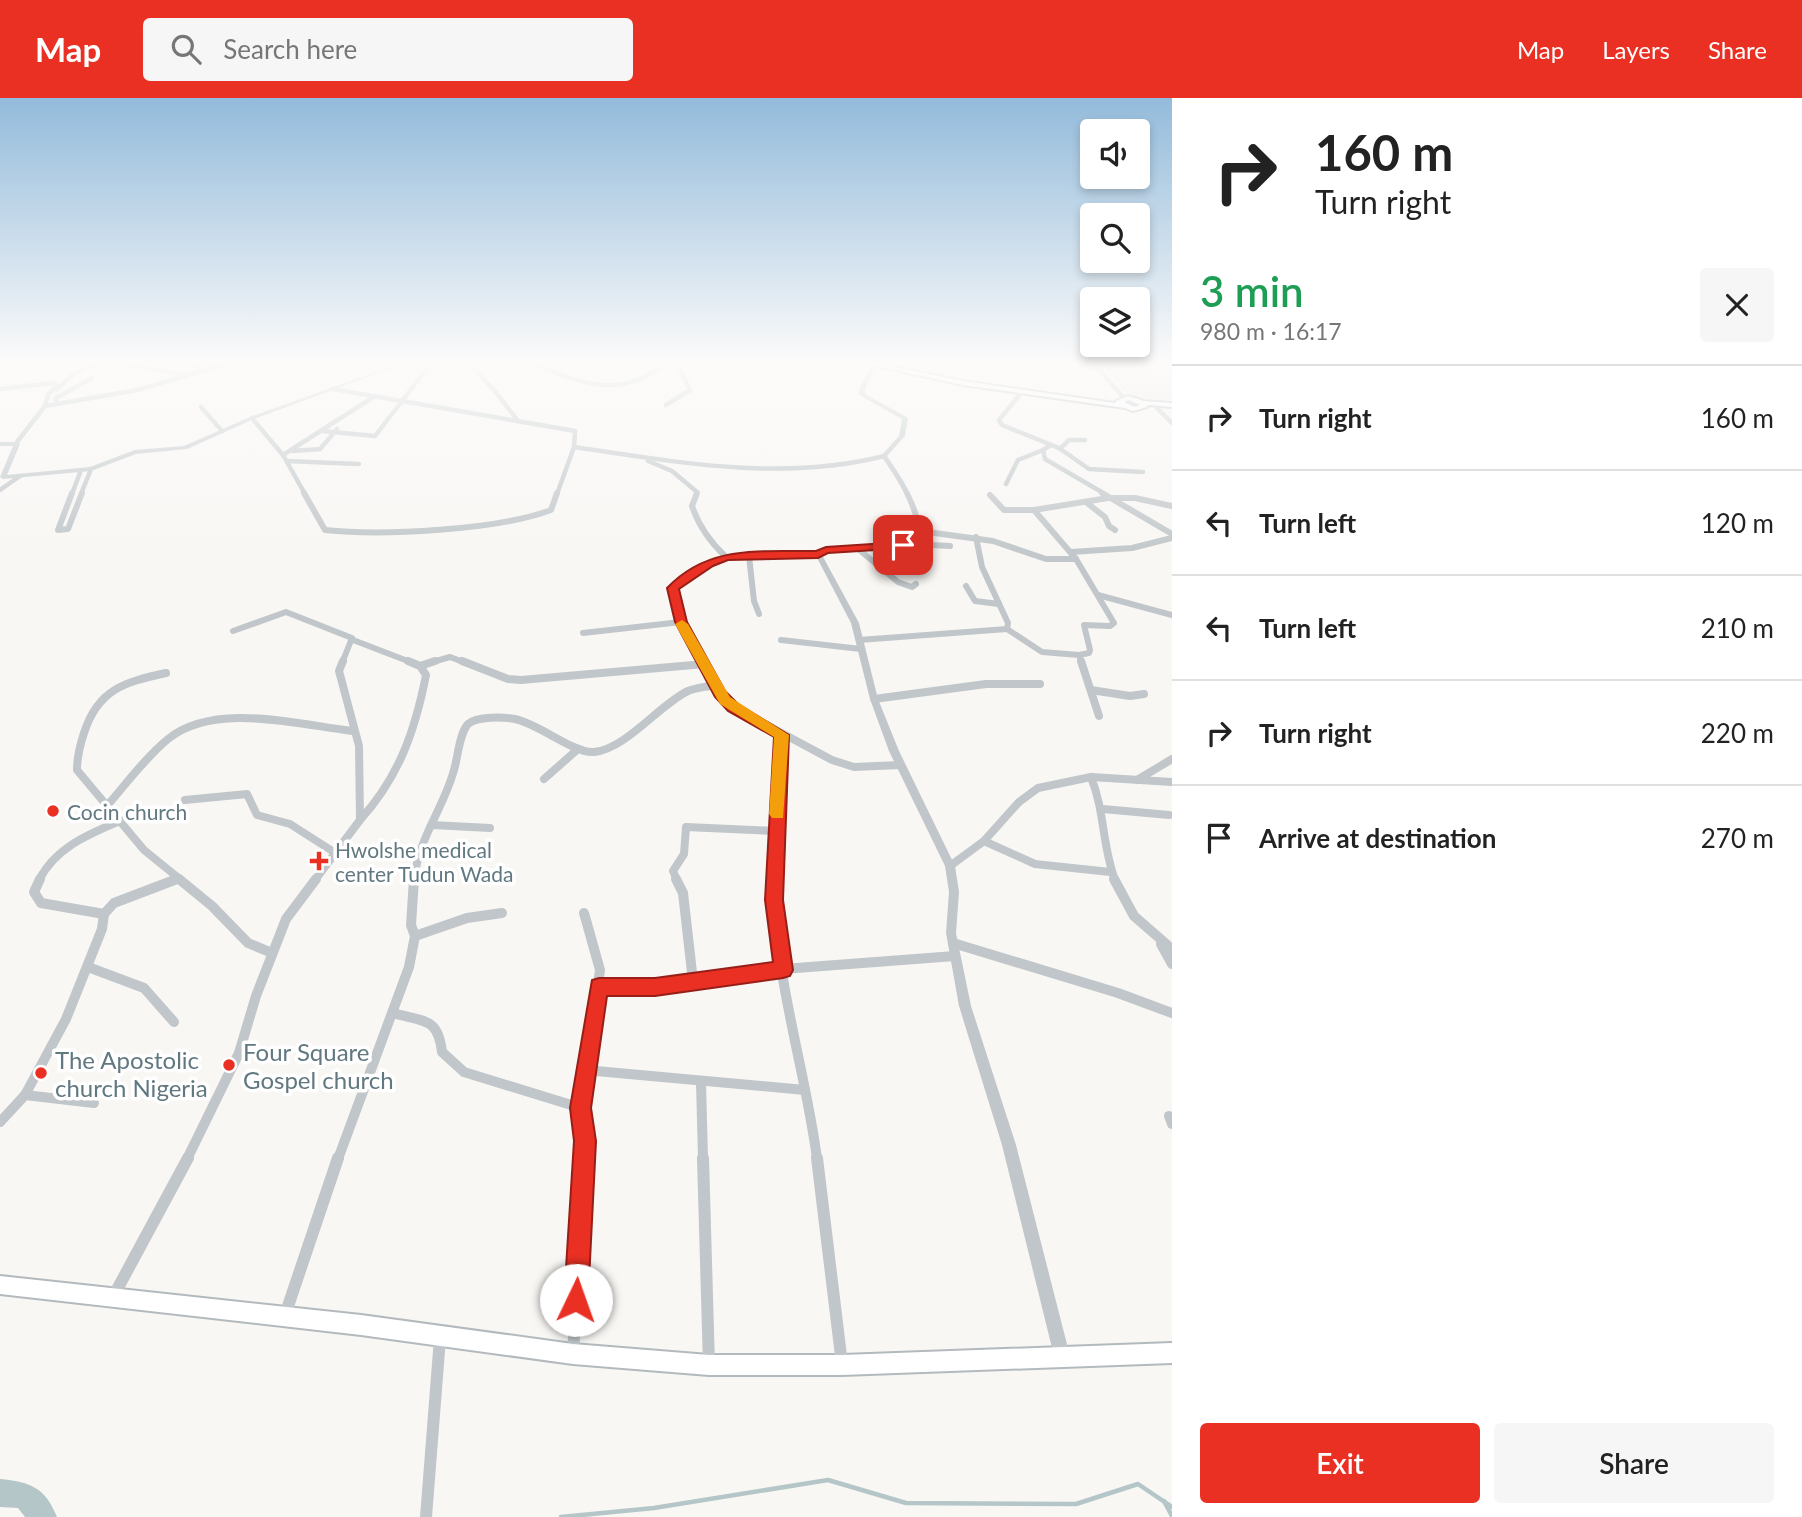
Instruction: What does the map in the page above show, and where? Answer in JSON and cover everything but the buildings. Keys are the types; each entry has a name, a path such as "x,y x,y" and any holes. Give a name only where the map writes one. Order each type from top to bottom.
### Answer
{"main road":[{"path":"0,1285 112,1300 441,1335 573,1354 709,1365 842,1365 1172,1353"}],"street":[{"path":"1,477 17,442 28,428"},
{"path":"1,477 91,469 135,452 185,448 228,428"},
{"path":"261,428 287,461 325,530 351,533 544,515 551,510 577,433 559,428"},
{"path":"283,455 327,428"},
{"path":"290,451 320,449 337,428"},
{"path":"322,431 372,438 380,428"},
{"path":"574,447 685,462 803,468 868,462 884,456 902,436 904,428"},
{"path":"1013,428 1076,457 1089,469 1143,472"},
{"path":"1060,449 1069,440 1085,440"},
{"path":"0,444 17,442"},
{"path":"300,444 309,450"},
{"path":"1006,484 1014,463 1019,458 1051,445"},
{"path":"1043,450 1045,459 1172,536"},
{"path":"630,455 672,471 697,492 692,506 698,523 707,540 726,556"},
{"path":"884,456 900,480 916,513 920,531 918,540 911,544"},
{"path":"287,461 359,464"},
{"path":"81,470 58,530 68,528 91,469"},
{"path":"0,490 20,475"},
{"path":"990,495 1004,510 1034,510 1108,498 1135,498 1172,506"},
{"path":"1087,503 1115,530"},
{"path":"781,640 860,645 1007,629 1042,652 1079,655 1089,653 1084,625 1110,626 1114,623 1073,555 1034,510"},
{"path":"920,531 976,537 1046,559 1127,548 1172,536"},
{"path":"976,537 982,567 1008,623 1007,629"},
{"path":"900,765 854,767 832,760 782,735 724,700 681,622 673,588 726,556 818,554 826,550 911,544 950,546"},
{"path":"857,548 898,582 912,587 916,584"},
{"path":"818,554 855,623 874,699 900,765 950,866 954,892 955,956 976,1047 1009,1145 1062,1356"},
{"path":"749,556 754,601 759,614"},
{"path":"966,586 975,601 999,604"},
{"path":"1098,595 1172,615"},
{"path":"112,1300 170,1195 239,1053 286,919 360,820 379,802 414,736 426,675 420,666 353,640 307,618 286,612 233,632"},
{"path":"583,633 681,622"},
{"path":"353,640 340,663 339,671 359,746 360,820"},
{"path":"1079,655 1099,716"},
{"path":"420,666 450,657 508,679 521,680 705,664"},
{"path":"166,673 112,688 100,698 86,723 76,760 77,770 106,807 122,820 144,850 179,878 248,943 272,953"},
{"path":"874,699 986,684 1040,684"},
{"path":"284,1318 356,1106 409,967 415,936 411,925 411,904 416,855 453,774 461,741 470,722 502,717 514,719 544,729 578,749 588,752 602,750 622,740 682,694 714,685"},
{"path":"1091,690 1123,695 1144,694"},
{"path":"106,807 163,743 190,728 210,722 265,719 353,731"},
{"path":"782,735 774,900 783,970 815,1143 842,1365"},
{"path":"544,779 578,749"},
{"path":"1134,781 1156,771 1172,759"},
{"path":"950,866 984,842 1026,796 1038,788 1091,778 1172,782"},
{"path":"1091,778 1103,809 1104,838 1110,872 1130,915 1160,942 1172,949"},
{"path":"185,800 247,794 257,815 290,824 337,854"},
{"path":"1103,809 1171,816"},
{"path":"104,914 41,903 34,892 46,866 58,853 82,837 122,820"},
{"path":"432,825 490,828"},
{"path":"693,981 683,893 673,871 684,854 686,827 776,831"},
{"path":"984,842 1035,864 1110,872"},
{"path":"0,1122 25,1095 66,1019 102,929 104,914 114,903 179,878"},
{"path":"573,1354 585,1141 581,1108 584,1070 599,987 598,957 583,913"},
{"path":"415,936 467,918 502,914"},
{"path":"1160,942 1172,964"},
{"path":"953,943 1025,968 1062,975 1172,1013"},
{"path":"599,987 655,987 783,970 955,956"},
{"path":"88,967 144,988 174,1022"},
{"path":"393,1013 436,1026 440,1033 442,1052 464,1072 581,1108"},
{"path":"584,1070 805,1090"},
{"path":"701,1082 709,1365"},
{"path":"25,1095 94,1103"},
{"path":"426,1517 441,1335"}],"waterway":[{"path":"561,1517 654,1508 828,1480 906,1503 1076,1504 1138,1484 1164,1502"},
{"path":"0,1493 25,1495 43,1517"},
{"path":"1164,1502 1172,1507"},
{"path":"1164,1502 1172,1516"}],"slow traffic":[{"path":"682,624 724,700 782,735 777,814"}],"place":[{"name":"Cocin church","path":"53,811"},
{"name":"Hwolshe medical center Tudun Wada","path":"319,861"},
{"name":"Four Square Gospel church","path":"229,1065"},
{"name":"The Apostolic church Nigeria","path":"41,1073"}],"route":[{"path":"576,1300 585,1141 581,1108 584,1070 599,987 655,987 783,970 774,900 782,735 733,707 719,694 681,622 673,588 726,556 818,554 826,550 903,545"}]}
